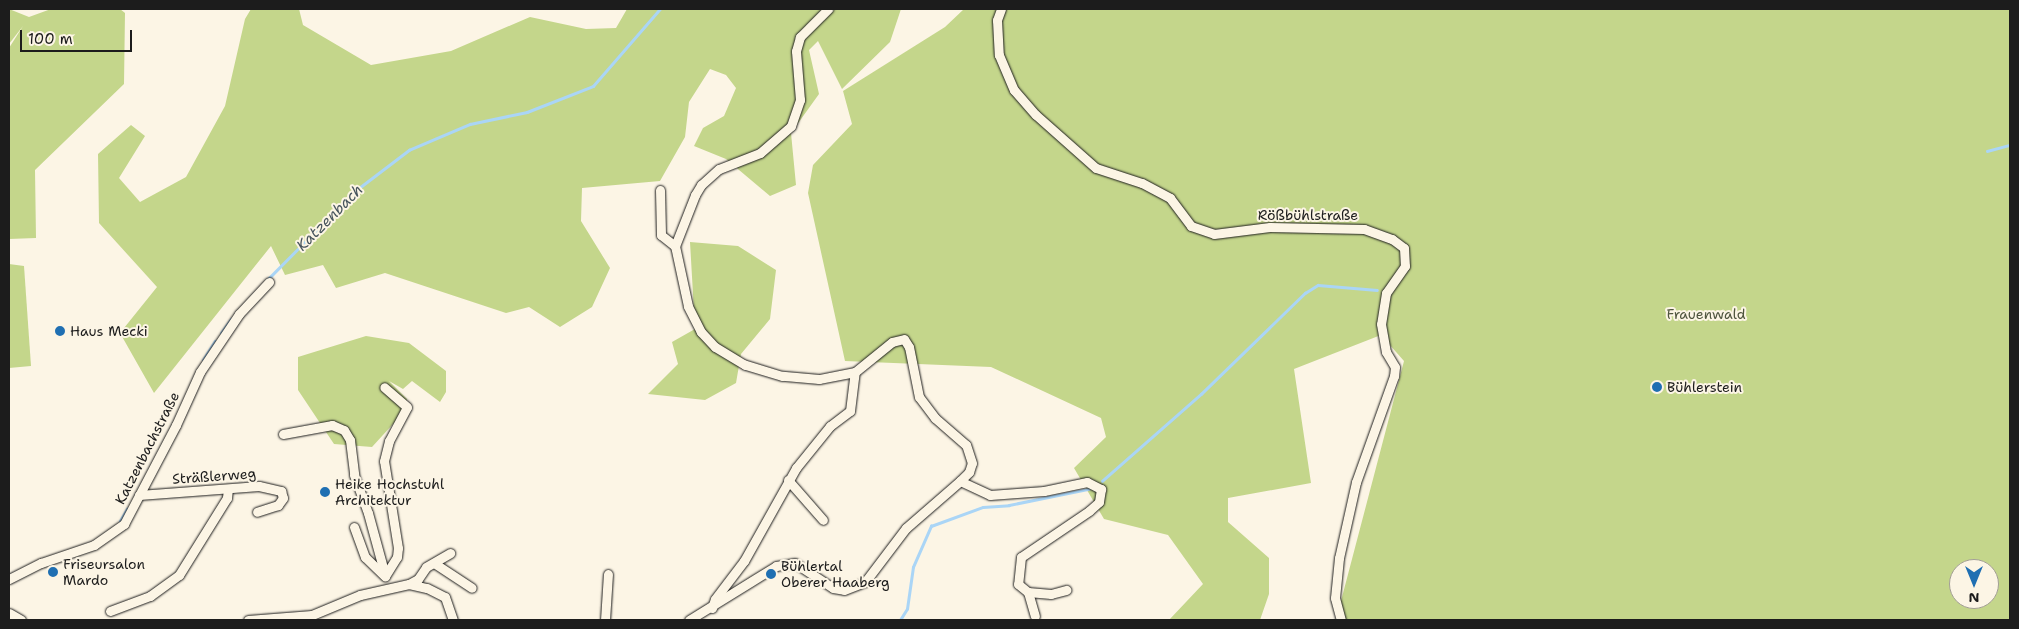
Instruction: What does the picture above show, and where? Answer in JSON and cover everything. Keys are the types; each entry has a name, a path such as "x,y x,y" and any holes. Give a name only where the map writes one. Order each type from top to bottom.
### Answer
{"street":[{"path":"689,620 712,608 776,566 794,563 833,588 844,590 865,582 906,528 969,472 970,451 935,418 919,397 909,347 904,339 892,342 855,372 819,379 782,376 745,364 715,347 701,332 688,306 675,246 701,185 718,169 760,153 791,126 800,100 796,48 800,37 828,9"},
{"name":"Rößbühlstraße","path":"1001,9 997,20 999,55 1014,90 1036,115 1096,168 1142,183 1170,198 1191,226 1214,234 1270,227 1364,229 1392,239 1404,248 1405,266 1386,293 1381,324 1386,352 1395,366 1394,376 1356,482 1338,558 1335,598 1341,620"},
{"path":"660,190 661,235 675,246"},
{"name":"Katzenbachstraße","path":"9,579 41,563 94,545 124,524 200,372 239,314 269,282"},
{"path":"712,608 715,599 756,541 788,480 817,439 850,411 855,372"},
{"path":"384,387 407,407 389,441 384,461 398,548 397,557 385,576"},
{"path":"284,434 332,425 344,430 350,440 354,475 368,513 388,588"},
{"path":"788,480 823,520"},
{"path":"960,481 990,495 1044,491 1087,482 1101,489 1099,502 1089,511 1021,557 1018,584 1028,592 1051,594 1066,590"},
{"name":"Sträßlerweg","path":"140,495 259,486 282,491 283,498 278,505 257,512"},
{"path":"110,611 164,588 179,576 223,506 228,488"},
{"path":"354,527 365,557 385,576"},
{"path":"409,584 434,563 450,553"},
{"path":"434,563 472,588"},
{"path":"605,620 608,574"},
{"path":"248,620 312,615 360,595 409,584 426,588 445,597 453,620"},
{"path":"1028,592 1035,616"},
{"path":"9,613 21,620"}],"green space":[{"path":"9,9 29,17 51,9 120,9 125,13 124,84 35,170 36,238 9,239 9,48 23,26 9,44"},
{"path":"251,9 299,9 303,25 371,65 451,51 530,17 586,29 616,28 627,9 901,9 890,42 842,89 818,41 809,50 819,94 791,133 796,185 770,196 726,159 694,146 703,128 724,116 736,88 726,75 710,69 689,102 685,137 660,181 582,188 581,221 610,268 592,307 560,327 529,307 506,313 385,273 336,288 323,265 285,275 271,246 154,393 120,333 157,287 99,223 98,154 131,125 145,136 119,178 140,202 186,177 225,106 245,19"},
{"name":"Frauenwald","path":"964,9 2010,9 2010,620 1336,620 1404,361 1381,335 1294,369 1311,483 1228,498 1228,522 1269,558 1269,594 1260,620 1169,620 1203,584 1168,535 1104,519 1074,468 1106,437 1101,418 991,367 845,361 808,193 813,165 852,124 843,91 945,27"},
{"path":"690,242 738,246 776,270 770,319 741,354 736,383 705,400 648,394 678,364 672,342 695,329"},
{"path":"9,264 24,266 31,366 9,368"},
{"path":"366,336 409,343 446,371 446,392 440,402 412,381 403,389 389,381 407,399 404,412 372,447 334,444 298,390 298,357"}],"waterway":[{"name":"Katzenbach","path":"267,280 355,191 409,150 470,124 527,112 593,86 660,9"},
{"path":"1987,151 2010,145"},
{"path":"1102,481 1201,394 1305,293 1318,285 1377,290"},
{"name":"Katzenbach","path":"221,333 231,319"},
{"name":"Katzenbach","path":"203,360 215,341"},
{"path":"900,620 907,609 913,567 931,526 983,507 1009,505 1088,489"},
{"name":"Katzenbach","path":"120,521 127,509"}],"place":[{"name":"Haus Mecki","path":"60,331"},
{"name":"Bühlerstein","path":"1657,387"},
{"name":"Heike Hochstuhl Architektur","path":"325,492"},
{"name":"Friseursalon Mardo","path":"53,572"},
{"name":"Bühlertal Oberer Haaberg","path":"771,574"}]}
